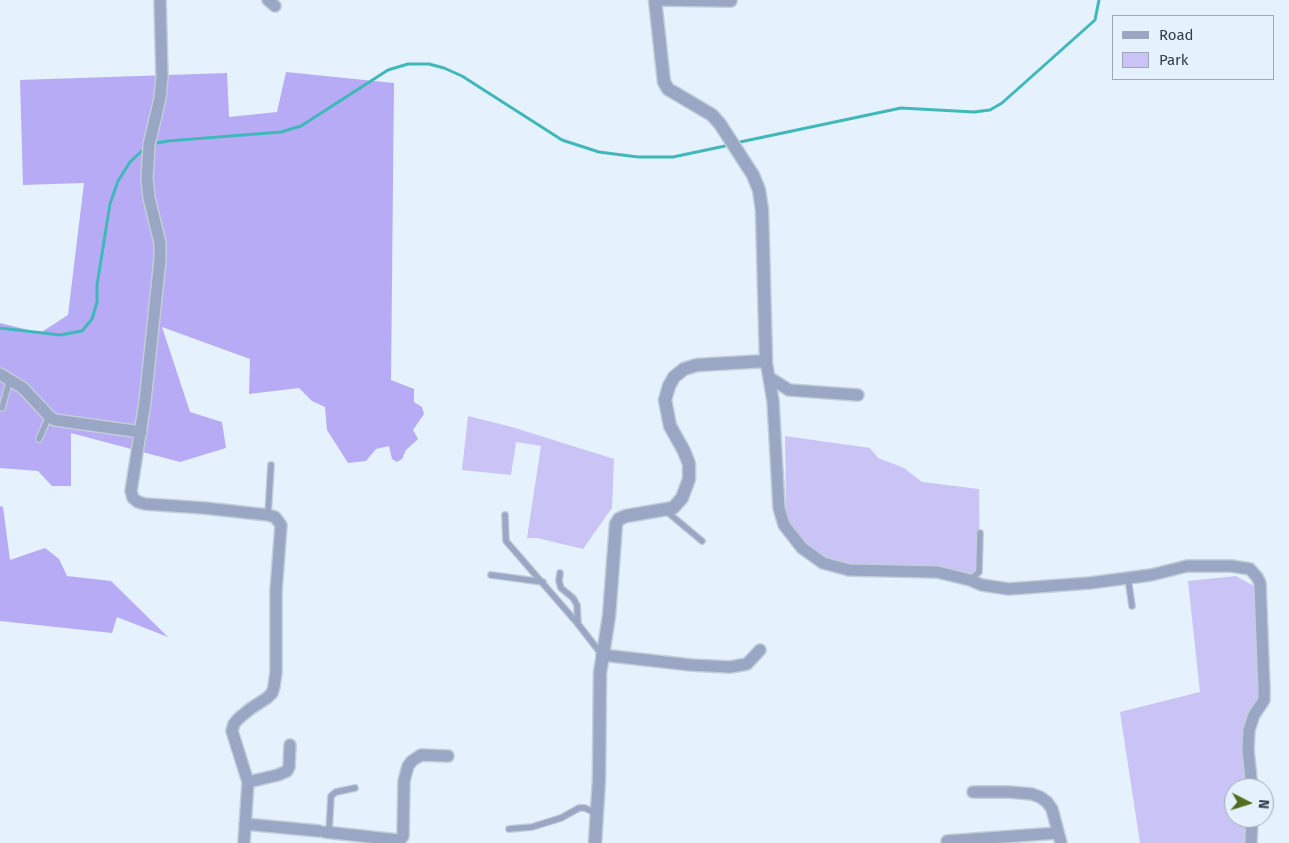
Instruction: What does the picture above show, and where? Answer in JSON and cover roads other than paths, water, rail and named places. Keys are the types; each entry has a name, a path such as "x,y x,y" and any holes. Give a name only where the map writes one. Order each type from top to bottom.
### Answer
{"street":[{"path":"160,0 162,77 160,98 149,145 147,178 149,198 160,243 160,251 141,432 132,491 133,498 145,504 268,515 275,517 281,525 276,591 276,672 272,693 250,709 234,724 232,731 248,782 244,843"},
{"path":"731,1 656,0 664,82 668,89 702,108 716,120 753,176 759,190 762,210 766,361 773,401 779,508 784,525 802,548 823,562 849,570 929,571 970,580 995,588 1053,587 1151,575 1188,566 1231,566 1250,570 1257,577 1260,592 1264,689 1264,700 1254,715 1249,730 1248,750 1251,778"},
{"path":"595,843 600,673 609,616 616,524 619,519 626,516 673,508 682,498 689,479 689,464 670,426 665,400 668,386 674,377 684,369 697,365 766,361"},
{"path":"5,376 23,388 55,420 141,432"},
{"path":"770,378 789,390 858,395"},
{"path":"602,655 691,665 730,667 748,664 760,650"},
{"path":"248,782 278,775 286,771 289,767 290,745"},
{"path":"245,824 401,839 403,836 404,781 408,766 421,755 448,756"},
{"path":"947,841 1059,838 1052,809 1040,797 1032,794 1009,792 973,792"},
{"path":"1251,843 1252,828"}],"lane":[{"path":"2,408 5,376"},
{"path":"39,439 49,416"},
{"path":"268,515 271,465"},
{"path":"664,510 702,541"},
{"path":"505,515 506,541 543,582 602,655"},
{"path":"970,580 979,572 980,533"},
{"path":"560,573 559,581 561,588 573,598 577,605 578,624"},
{"path":"491,575 543,582"},
{"path":"1128,578 1132,606"},
{"path":"324,832 331,796 336,792 355,788"},
{"path":"509,829 532,827 561,818 580,808 585,808 597,814"}],"waterway":[{"path":"740,142 901,108 974,112 990,110 1002,103 1095,20 1099,0"},
{"path":"151,144 281,132 301,126 388,70 408,64 429,64 462,76 562,140 599,152 638,157 673,157 725,146"},
{"path":"0,328 60,335 82,331 92,319 97,302 97,285 110,204 118,181 130,162 146,147"}]}
